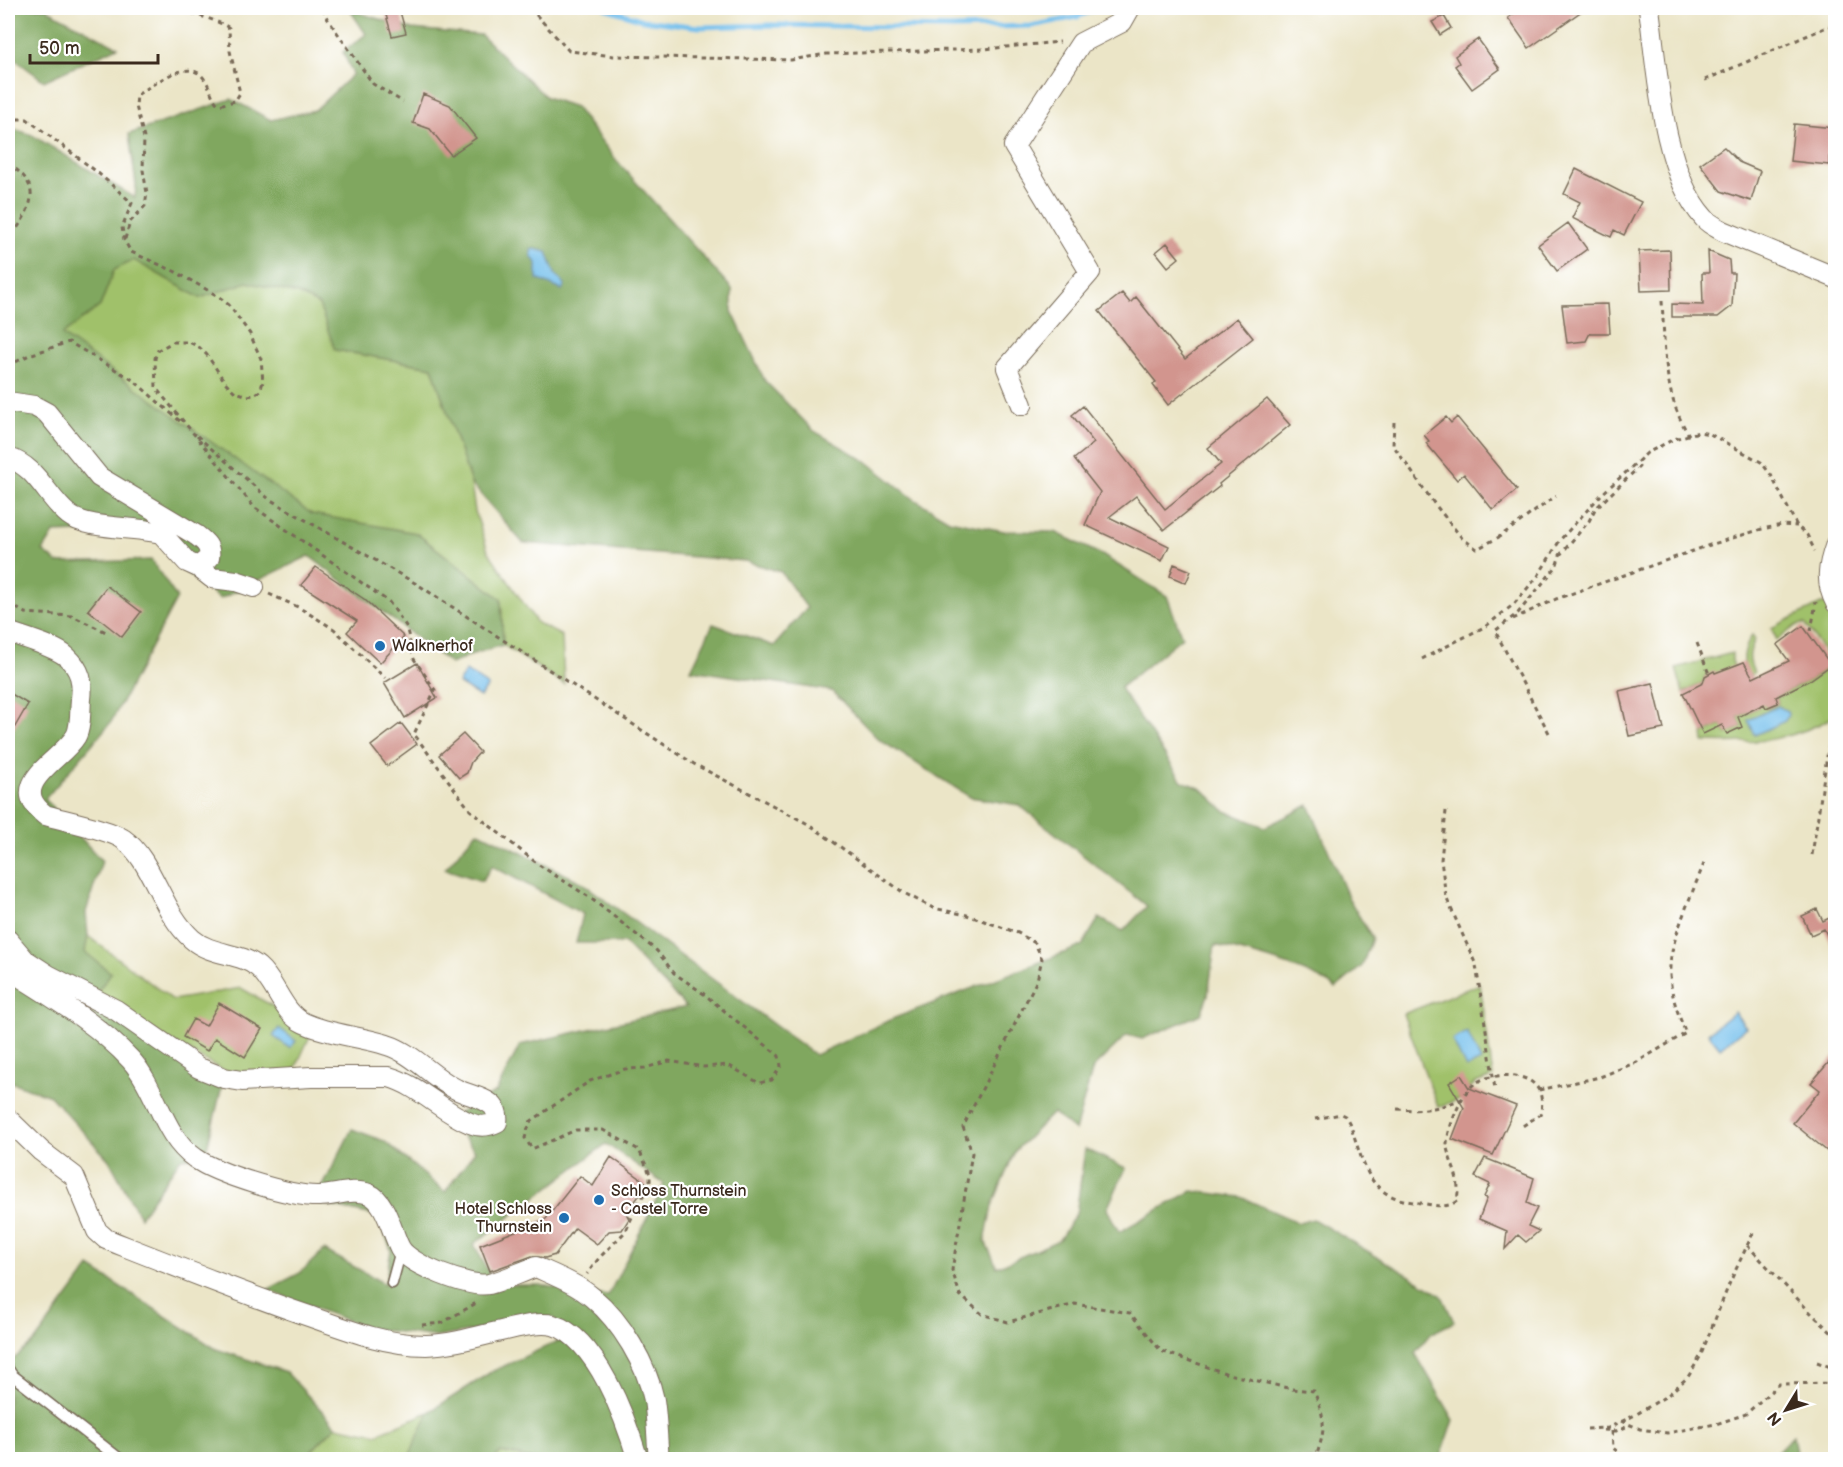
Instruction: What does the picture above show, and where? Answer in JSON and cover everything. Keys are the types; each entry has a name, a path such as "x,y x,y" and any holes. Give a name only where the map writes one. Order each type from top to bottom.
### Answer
{"street":[{"path":"1022,405 1007,368 1090,272 1014,146 1082,43 1122,22 1130,8"},
{"path":"1649,8 1671,152 1694,205 1706,220 1723,231 1836,278"},
{"path":"8,402 33,406 47,413 99,477 207,543 210,551 209,558 198,567"},
{"path":"8,458 37,477 69,516 85,523 161,533 187,562 212,578 236,581 254,587"},
{"path":"1826,601 1828,571 1836,544"},
{"path":"8,632 66,656 83,682 77,734 37,776 31,786 35,807 45,815 122,837 138,856 163,901 184,932 208,950 257,966 297,1020 400,1050 453,1088 487,1101 494,1107 498,1116 497,1122 490,1126 472,1125 420,1091 389,1077 311,1077 242,1081 224,1078 199,1068 116,1010 48,975 25,960 8,940"},
{"path":"8,969 104,1033 131,1060 149,1085 171,1132 194,1158 212,1167 295,1194 320,1196 347,1192 369,1194 376,1198 384,1212 401,1250 416,1263 449,1276 488,1284 536,1267 578,1287 593,1298 607,1311 630,1342 647,1373 654,1401 659,1460"},
{"path":"8,1119 41,1151 74,1176 97,1231 106,1239 199,1276 342,1328 373,1338 405,1344 440,1344 530,1325 543,1324 565,1331 586,1350 608,1383 638,1460"}],"lane":[{"path":"392,1283 401,1250"},
{"path":"8,1369 12,1375 121,1460"}],"path":[{"path":"124,240 130,222 145,206 147,193 143,170 144,138 136,106 137,95 169,74 179,71 200,74 214,101 219,105 235,101 240,93 230,51 229,28 224,23 174,8"},
{"path":"323,8 327,18 373,84 403,102"},
{"path":"530,8 569,51 615,56 791,60 827,54 984,49 1060,42 1082,43"},
{"path":"1705,80 1836,23"},
{"path":"8,119 27,119 97,172 132,203 122,227 124,240 131,252 174,271 218,296 229,305 250,334 261,359 263,382 260,391 254,395 247,396 234,391 225,382 207,355 199,347 189,342 173,342 159,350 155,358 156,388 254,507 389,602 406,626 414,659 435,690 414,734 470,810 539,865 589,897 612,915 657,951 674,973 704,994 779,1056 781,1066 772,1080 759,1083 729,1065 704,1067 669,1061 645,1068 625,1069 590,1081 530,1122 525,1138 532,1149 576,1130 603,1130 639,1150 650,1174 650,1186 638,1203 626,1231 599,1258 578,1287"},
{"path":"8,164 21,172 31,186 31,204 8,242"},
{"path":"1662,301 1669,388 1673,407 1689,435"},
{"path":"8,366 69,342 133,380 269,498 420,586 694,764 810,825 904,893 933,908 967,915 1018,933 1035,943 1042,959 1037,980 963,1127 972,1153 952,1270 960,1295 982,1314 1008,1322 1075,1304 1130,1313 1161,1351 1228,1374 1293,1389 1314,1391 1325,1417 1321,1444 1315,1460"},
{"path":"1394,422 1393,445 1462,538 1477,549 1499,537 1556,496"},
{"path":"1422,659 1486,626 1513,605 1538,576 1560,540 1600,495 1647,453 1674,439 1699,432 1710,434 1761,462 1772,475 1797,526 1807,535 1818,557"},
{"path":"1510,620 1556,567 1560,555 1589,521 1595,509 1639,467 1637,462"},
{"path":"1549,733 1495,631 1510,620 1556,599 1710,545 1762,529 1782,525 1797,526"},
{"path":"254,587 298,607 334,628 385,678"},
{"path":"1811,631 1826,601"},
{"path":"8,603 25,613 72,616 106,632"},
{"path":"1697,643 1709,674"},
{"path":"1812,855 1829,743 1836,731"},
{"path":"1446,811 1442,860 1446,897 1476,965 1495,1089"},
{"path":"1539,1090 1600,1077 1637,1062 1686,1033 1674,1005 1670,967 1673,945 1705,861"},
{"path":"1315,1119 1341,1114 1345,1116 1349,1121 1363,1165 1371,1181 1384,1192 1410,1202 1451,1205 1457,1201 1459,1187 1446,1145 1455,1113 1470,1088 1475,1083 1504,1075 1533,1082 1539,1090 1542,1102 1541,1114 1521,1127"},
{"path":"1397,1109 1424,1110 1444,1106 1464,1098"},
{"path":"1597,1430 1608,1428 1668,1395 1694,1369 1754,1231"},
{"path":"1747,1245 1836,1337"},
{"path":"420,1326 442,1323 484,1298"},
{"path":"1817,1362 1836,1369"},
{"path":"1621,1421 1640,1429 1667,1433 1716,1424 1746,1414 1779,1384 1836,1383"},
{"path":"1587,1430 1616,1431 1630,1425"},
{"path":"1612,1431 1613,1448 1628,1460"}],"green space":[{"path":"8,8 48,8 118,47 44,81 8,54"},
{"path":"350,10 412,29 481,35 546,97 575,107 617,161 732,289 732,311 765,381 814,431 866,461 914,499 949,520 1004,531 1055,532 1102,555 1167,596 1182,637 1120,688 1182,781 1202,789 1225,811 1265,827 1309,805 1349,899 1372,938 1362,966 1336,988 1294,968 1215,945 1208,995 1201,1014 1142,1039 1127,1035 1093,1068 1075,1131 1053,1113 1015,1151 992,1206 985,1241 997,1267 1059,1240 1076,1214 1085,1149 1126,1168 1107,1209 1119,1232 1192,1191 1241,1197 1299,1223 1313,1219 1442,1296 1454,1322 1430,1334 1415,1353 1454,1420 1440,1459 538,1460 500,1452 495,1459 408,1459 429,1412 491,1372 565,1338 553,1317 437,1337 367,1328 267,1290 300,1273 324,1250 385,1284 391,1250 378,1216 320,1204 322,1188 352,1129 384,1141 445,1192 475,1151 449,1119 496,1092 520,1045 686,1007 624,943 576,943 583,914 492,866 482,881 445,869 477,831 581,882 815,1055 892,1019 1082,946 1099,918 1123,931 1147,906 1019,805 970,797 878,739 832,691 691,670 713,624 774,646 807,608 781,572 745,561 523,543 471,483 432,367 335,350 319,305 298,294 247,282 200,298 134,260 114,270 100,306 62,335 312,514 416,533 501,599 503,645 473,654 451,664 309,556 220,599 187,573 158,539 101,531 54,533 43,551 58,563 151,560 177,598 111,722 45,799 102,861 86,912 88,936 85,952 111,973 93,998 224,1078 205,1156 181,1158 140,1217 109,1160 50,1096 8,1081 8,127 32,135 135,198 136,185 129,134 231,99 271,120 315,110 353,74 343,52 366,34","holes":["606,1144 664,1184 608,1296 539,1285 495,1285 474,1244"]},
{"path":"134,260 200,298 247,282 298,294 319,305 336,350 432,367 471,483 475,511 488,551 537,623 562,636 564,684 503,645 501,599 416,533 312,515 62,335 100,306 114,270"},
{"path":"1821,604 1830,604 1836,614 1835,716 1788,736 1755,741 1704,742 1703,734 1722,725 1727,734 1742,727 1738,717 1759,707 1756,699 1760,697 1767,708 1778,703 1776,697 1810,680 1831,665 1832,663 1805,624 1797,625 1777,640 1771,628"},
{"path":"1752,635 1755,639 1750,659 1754,672 1747,681 1744,654"},
{"path":"1732,653 1735,668 1705,676 1703,683 1683,693 1676,668"},
{"path":"88,936 173,1000 241,988 297,1020 314,1027 291,1078 242,1081 93,998 84,952"},
{"path":"1480,984 1493,1077 1475,1083 1464,1098 1438,1107 1403,1014"},
{"path":"90,1267 216,1349 286,1372 336,1426 303,1459 8,1459 8,1358 10,1362 36,1340"},
{"path":"429,1412 408,1459 303,1460 336,1426 377,1434"},
{"path":"1793,1435 1797,1459 1770,1459"},
{"path":"500,1452 538,1459 495,1460"}],"water":[{"path":"531,250 547,252 555,274 565,285 562,290 537,279 537,263 532,258"},
{"path":"466,671 488,686 480,697 458,683"},
{"path":"1778,706 1787,711 1785,721 1755,735 1748,720"},
{"path":"1734,1012 1746,1027 1720,1048 1708,1033"},
{"path":"279,1028 296,1041 290,1048 273,1036"},
{"path":"1467,1032 1481,1061 1466,1068 1452,1040"}],"building":[{"path":"384,8 399,8 406,33 392,36"},
{"path":"1522,8 1586,8 1529,48 1508,18"},
{"path":"1444,16 1451,28 1440,35 1432,22"},
{"path":"1478,39 1500,69 1472,89 1455,66 1459,63 1455,56"},
{"path":"423,94 450,105 476,138 451,155 430,129 413,123"},
{"path":"1794,124 1834,128 1836,158 1829,157 1829,165 1790,161"},
{"path":"1724,147 1739,162 1760,171 1751,201 1721,191 1700,164"},
{"path":"1576,169 1641,202 1624,235 1614,230 1611,237 1572,218 1580,202 1564,194"},
{"path":"1568,223 1587,249 1557,271 1538,245"},
{"path":"1167,243 1179,258 1168,267 1156,252"},
{"path":"1670,250 1671,290 1641,291 1639,251"},
{"path":"1708,251 1729,260 1730,273 1734,273 1732,306 1718,317 1672,317 1672,304 1703,305 1702,273 1709,273"},
{"path":"1122,293 1130,303 1136,297 1185,359 1237,318 1253,338 1168,405 1153,385 1156,382 1099,311"},
{"path":"1608,304 1610,333 1590,333 1586,341 1567,343 1562,305"},
{"path":"1267,399 1290,425 1219,484 1220,486 1164,530 1136,496 1109,517 1169,546 1162,561 1085,525 1100,492 1074,459 1094,443 1072,415 1083,406 1165,509 1221,464 1208,448"},
{"path":"1446,417 1451,423 1457,417 1517,490 1493,510 1464,474 1457,480 1426,443 1429,441 1424,435"},
{"path":"1174,564 1191,571 1186,583 1170,576"},
{"path":"316,567 364,599 404,637 380,663 347,632 357,621 301,585"},
{"path":"107,586 141,612 122,637 88,610"},
{"path":"1803,626 1831,665 1810,680 1776,697 1778,703 1766,708 1764,704 1738,717 1742,727 1727,734 1722,725 1703,734 1683,693 1703,683 1705,676 1714,671 1715,673 1744,662 1753,678 1789,661 1777,645"},
{"path":"417,663 437,698 405,718 384,683"},
{"path":"1653,683 1664,729 1629,736 1619,691"},
{"path":"8,692 28,704 8,739"},
{"path":"401,723 417,744 387,766 371,746"},
{"path":"463,734 480,752 471,762 467,773 459,778 439,755"},
{"path":"1817,909 1823,921 1836,915 1836,953 1824,929 1811,935 1802,916"},
{"path":"219,1003 262,1029 245,1057 215,1038 207,1051 183,1037 193,1019 206,1026"},
{"path":"1836,1054 1836,1143 1828,1152 1793,1123 1820,1090 1811,1083"},
{"path":"1461,1075 1469,1088 1516,1106 1493,1155 1452,1139 1464,1108 1449,1083"},
{"name":"Schloss Thurnstein - Castel Torre","path":"611,1157 648,1184 626,1213 629,1219 622,1230 609,1231 597,1244 575,1228 555,1255 545,1258 532,1256 490,1271 480,1245 546,1219 580,1176 593,1186"},
{"path":"1485,1158 1534,1178 1527,1203 1537,1208 1528,1226 1539,1231 1526,1242 1518,1235 1505,1249 1507,1231 1479,1219 1487,1198 1484,1197 1490,1184 1475,1177"}],"waterway":[{"path":"605,8 643,20 699,27 772,25 953,28 1031,26 1077,17 1099,8"}],"place":[{"name":"Walknerhof","path":"380,646"},
{"name":"Schloss Thurnstein - Castel Torre","path":"599,1200"},
{"name":"Hotel Schloss Thurnstein","path":"564,1218"}]}
